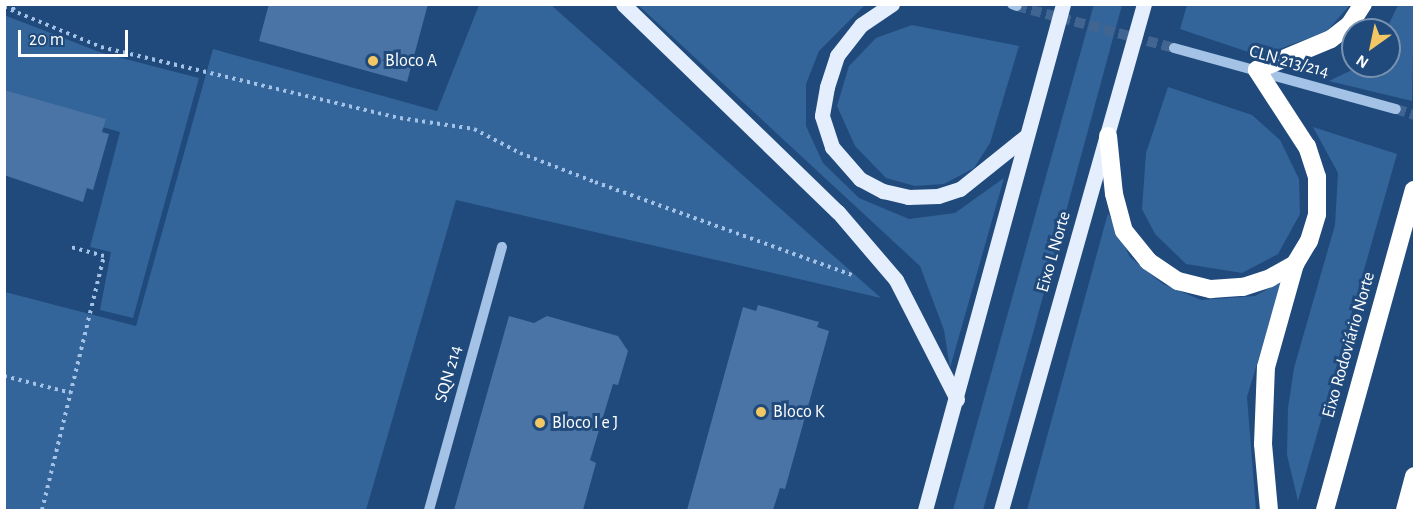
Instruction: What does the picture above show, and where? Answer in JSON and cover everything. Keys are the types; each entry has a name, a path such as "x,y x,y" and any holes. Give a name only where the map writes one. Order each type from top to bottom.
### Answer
{"highway":[{"path":"1269,510 1263,444 1266,367 1295,264 1309,241 1317,214 1317,177 1307,147 1257,70 1331,39 1350,24 1363,4"},
{"path":"1108,136 1114,194 1125,231 1148,261 1178,282 1211,289 1243,287 1270,278 1295,264"},
{"name":"Eixo Rodoviário Norte","path":"1325,510 1414,190"},
{"path":"1405,510 1414,476"}],"main road":[{"path":"623,4 838,212 896,280 957,399"},
{"path":"892,4 861,25 837,56 827,87 822,116 832,147 860,179 891,193 938,196 960,189 1025,137"},
{"path":"925,510 957,399 1025,137 1064,4"},
{"name":"Eixo L Norte","path":"1001,510 1144,4"}],"street":[{"name":"CLN 213/214","path":"1174,48 1396,109"},
{"name":"SQN 214","path":"429,510 502,247"}],"path":[{"path":"13,10 15,4"},
{"path":"4,7 101,47 400,118 474,129 520,153 595,182 855,276"},
{"path":"42,510 104,256 70,247"},
{"path":"4,376 72,393"}],"shaded area":[{"path":"1094,4 1122,5 1033,333 983,510 953,510"},
{"path":"479,5 551,5 881,298 456,200 366,510 5,510 5,292 136,326 213,49 437,111"},
{"path":"638,5 865,5 819,51 806,84 806,126 823,163 859,198 909,219 955,213 1004,178 950,368 944,330 920,266"},
{"path":"1187,5 1350,5 1326,32 1260,56 1180,29"},
{"path":"1398,5 1414,5 1412,101 1329,81 1341,75 1341,78 1401,78 1401,18 1392,18"},
{"path":"4,15 102,53 199,78 133,318 100,310 111,252 90,247 120,132 5,99"},
{"path":"912,25 1019,46 990,143 974,168 944,184 915,186 886,178 855,146 837,106 849,66 876,38"},
{"path":"1168,87 1252,115 1280,140 1299,179 1300,214 1278,254 1242,273 1186,264 1155,234 1142,209 1146,153"},
{"path":"1313,127 1397,154 1298,501 1287,455 1288,408 1294,368 1335,225 1338,173"},
{"path":"1108,213 1130,257 1163,284 1201,300 1255,296 1282,281 1247,397 1256,510 1027,510"}],"building":[{"name":"Bloco A","path":"269,4 428,4 407,82 259,41"},
{"path":"4,90 106,119 102,132 109,134 93,190 87,188 83,202 4,175"},
{"name":"Bloco K","path":"758,305 819,322 817,327 829,331 785,489 780,488 773,510 687,510 743,307 756,311"},
{"name":"Bloco I e J","path":"509,316 534,323 547,316 618,336 628,351 618,385 613,384 590,460 596,463 583,510 454,510"}],"tunnel":[{"path":"1017,6 1174,48"},
{"path":"1396,109 1414,115"}],"place":[{"name":"Bloco A","path":"373,61"},
{"name":"Bloco K","path":"761,412"},
{"name":"Bloco I e J","path":"540,423"}]}
